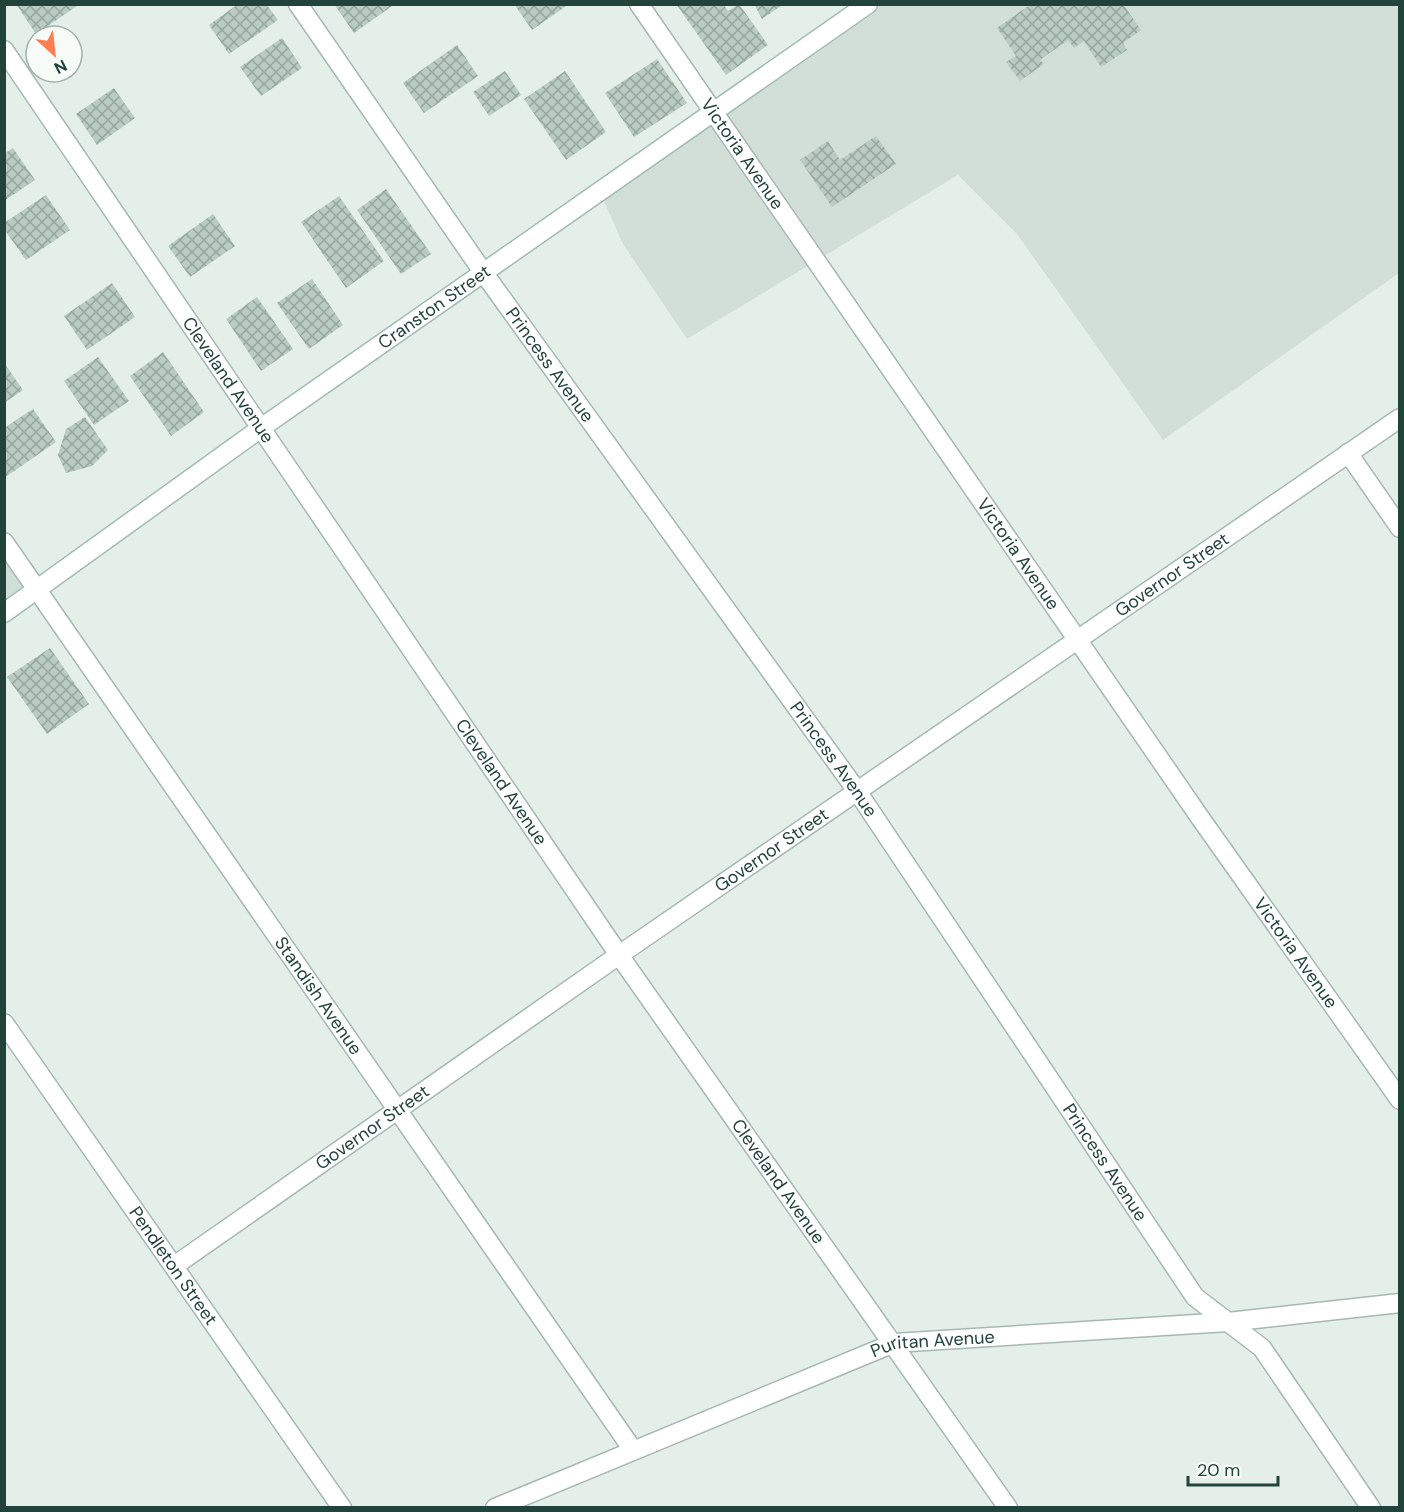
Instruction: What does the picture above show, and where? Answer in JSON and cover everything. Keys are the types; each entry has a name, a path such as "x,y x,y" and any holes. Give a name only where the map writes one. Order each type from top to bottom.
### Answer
{"street":[{"name":"Princess Avenue","path":"298,4 483,272 857,791 1195,1297 1262,1348 1371,1508"},
{"name":"Victoria Avenue","path":"639,4 1201,819 1400,1100"},
{"name":"Cranston Street","path":"4,613 261,428 868,4"},
{"name":"Cleveland Avenue","path":"4,50 619,955 1008,1508"},
{"name":"Governor Street","path":"174,1266 619,955 1400,418"},
{"path":"1348,453 1400,528"},
{"name":"Standish Avenue","path":"4,542 399,1108 633,1450"},
{"name":"Pendleton Street","path":"4,1023 342,1508"},
{"name":"Puritan Avenue","path":"495,1508 894,1343 1228,1322 1400,1303"}],"shaded area":[{"path":"875,5 1399,5 1399,273 1163,440 1017,234 958,175 687,339 623,244 602,197"},
{"path":"4,546 33,594 4,615"}],"building":[{"path":"16,4 80,4 51,24 29,24"},
{"path":"238,4 266,4 278,20 229,54 209,25"},
{"path":"334,4 395,4 354,33"},
{"path":"514,4 569,4 532,30"},
{"path":"676,4 723,4 728,11 739,4 768,45 726,75"},
{"path":"754,4 784,4 762,19"},
{"path":"1031,4 1123,4 1141,30 1123,43 1127,50 1101,67 1084,41 1074,48 1068,40 1040,60 1044,64 1020,81 1006,62 1016,56 997,28"},
{"path":"282,38 302,68 261,96 240,67"},
{"path":"457,45 478,76 424,113 403,83"},
{"path":"657,59 687,103 634,137 605,93"},
{"path":"505,71 521,95 489,116 473,92"},
{"path":"565,71 606,132 566,160 524,99"},
{"path":"114,88 135,118 97,145 76,114"},
{"path":"876,136 896,164 832,207 800,160 828,141 840,160"},
{"path":"13,148 35,180 4,201 4,154"},
{"path":"386,189 431,254 401,274 357,210"},
{"path":"46,195 70,230 26,260 4,229 4,223"},
{"path":"339,196 384,261 346,288 301,222"},
{"path":"213,214 235,246 190,277 168,246"},
{"path":"312,279 343,325 309,349 277,303"},
{"path":"112,283 135,317 87,350 64,316"},
{"path":"257,297 293,349 261,371 226,319"},
{"path":"163,352 204,412 171,436 130,376"},
{"path":"98,357 129,401 94,425 64,381"},
{"path":"4,363 23,390 4,403"},
{"path":"33,409 56,442 4,478 4,428"},
{"path":"85,417 108,450 92,466 66,473 58,455 66,429"},
{"path":"50,648 89,704 47,734 7,677"}]}
